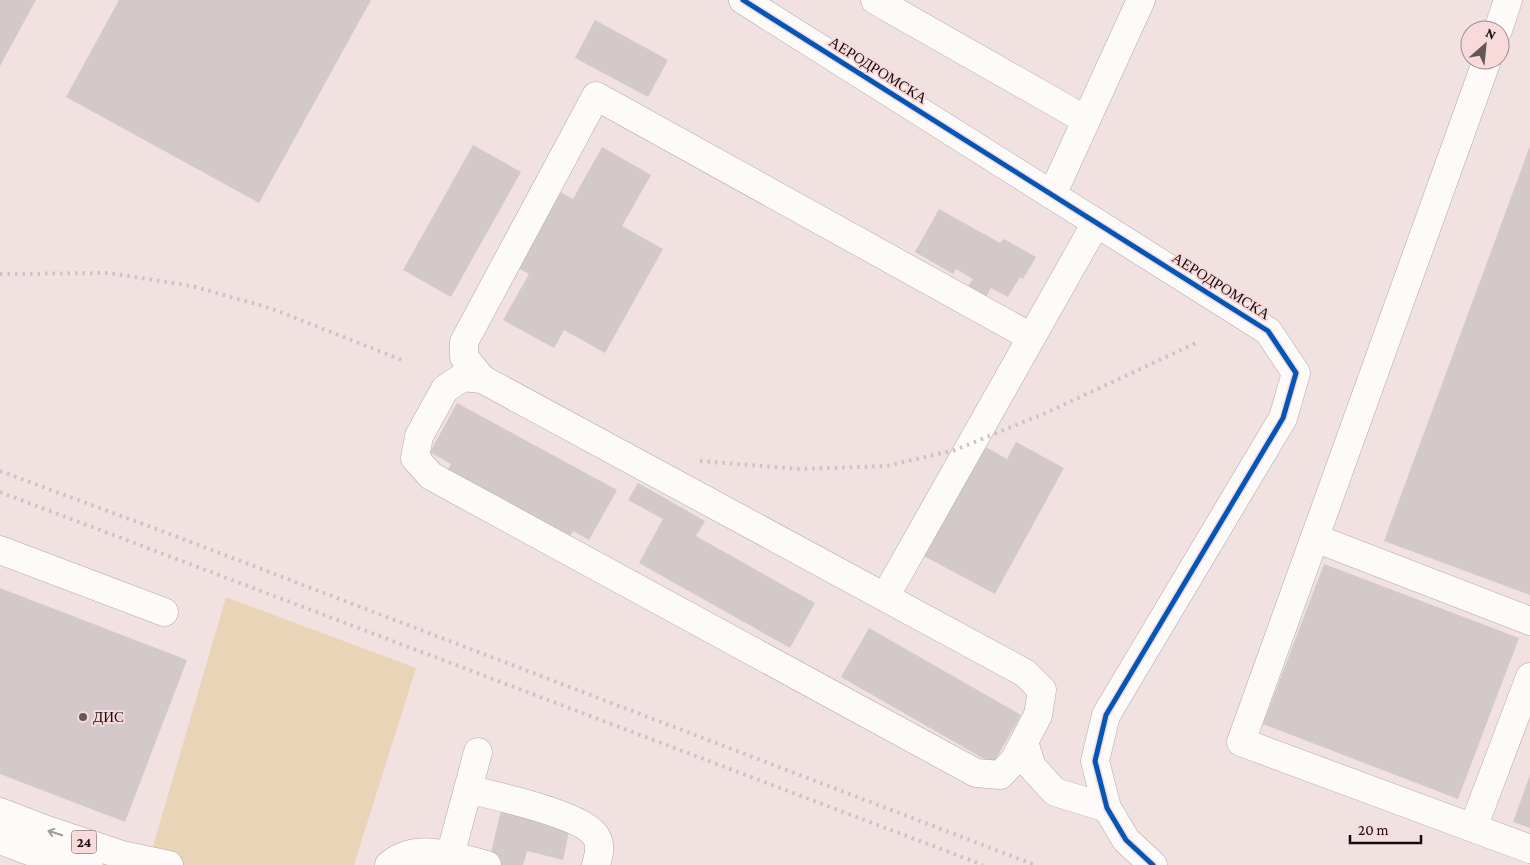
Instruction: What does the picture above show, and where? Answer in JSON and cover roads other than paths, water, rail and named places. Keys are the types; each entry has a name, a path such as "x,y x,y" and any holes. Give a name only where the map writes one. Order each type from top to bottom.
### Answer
{"street":[{"name":"АЕРОДРОМСКА","path":"743,0 1268,331 1296,373 1283,418 1106,715 1095,760 1106,808 1126,840 1153,865"},
{"path":"875,0 1086,120"},
{"path":"1052,195 1141,0"},
{"path":"1501,20 1508,0"},
{"path":"1483,70 1241,742 1530,849"},
{"path":"482,379 463,377 445,388 419,436 415,458 432,476 976,773 1000,775 1013,762 1038,715 1042,690 1025,673 482,379 464,357 464,342 596,96 1031,337"},
{"path":"885,597 1096,222"},
{"path":"1315,538 1530,621"},
{"path":"0,550 164,612"},
{"path":"1473,828 1530,679"},
{"path":"1024,742 1032,767 1055,792 1106,808"},
{"path":"450,856 478,752"},
{"path":"468,789 568,816 586,826 596,835 600,848 596,865"},
{"name":"24","path":"0,812 90,855 122,855 170,865"},
{"name":"24","path":"0,840 67,865"},
{"path":"389,865 396,859 412,852 430,852 487,865"}],"railway":[{"path":"0,274 109,273 192,286 270,308 402,360"},
{"path":"700,461 800,469 886,466 955,450 1048,412 1196,343"},
{"path":"0,471 175,536 1035,865"},
{"path":"0,492 983,865"}],"place":[{"name":"ДИС","path":"83,717"}]}
